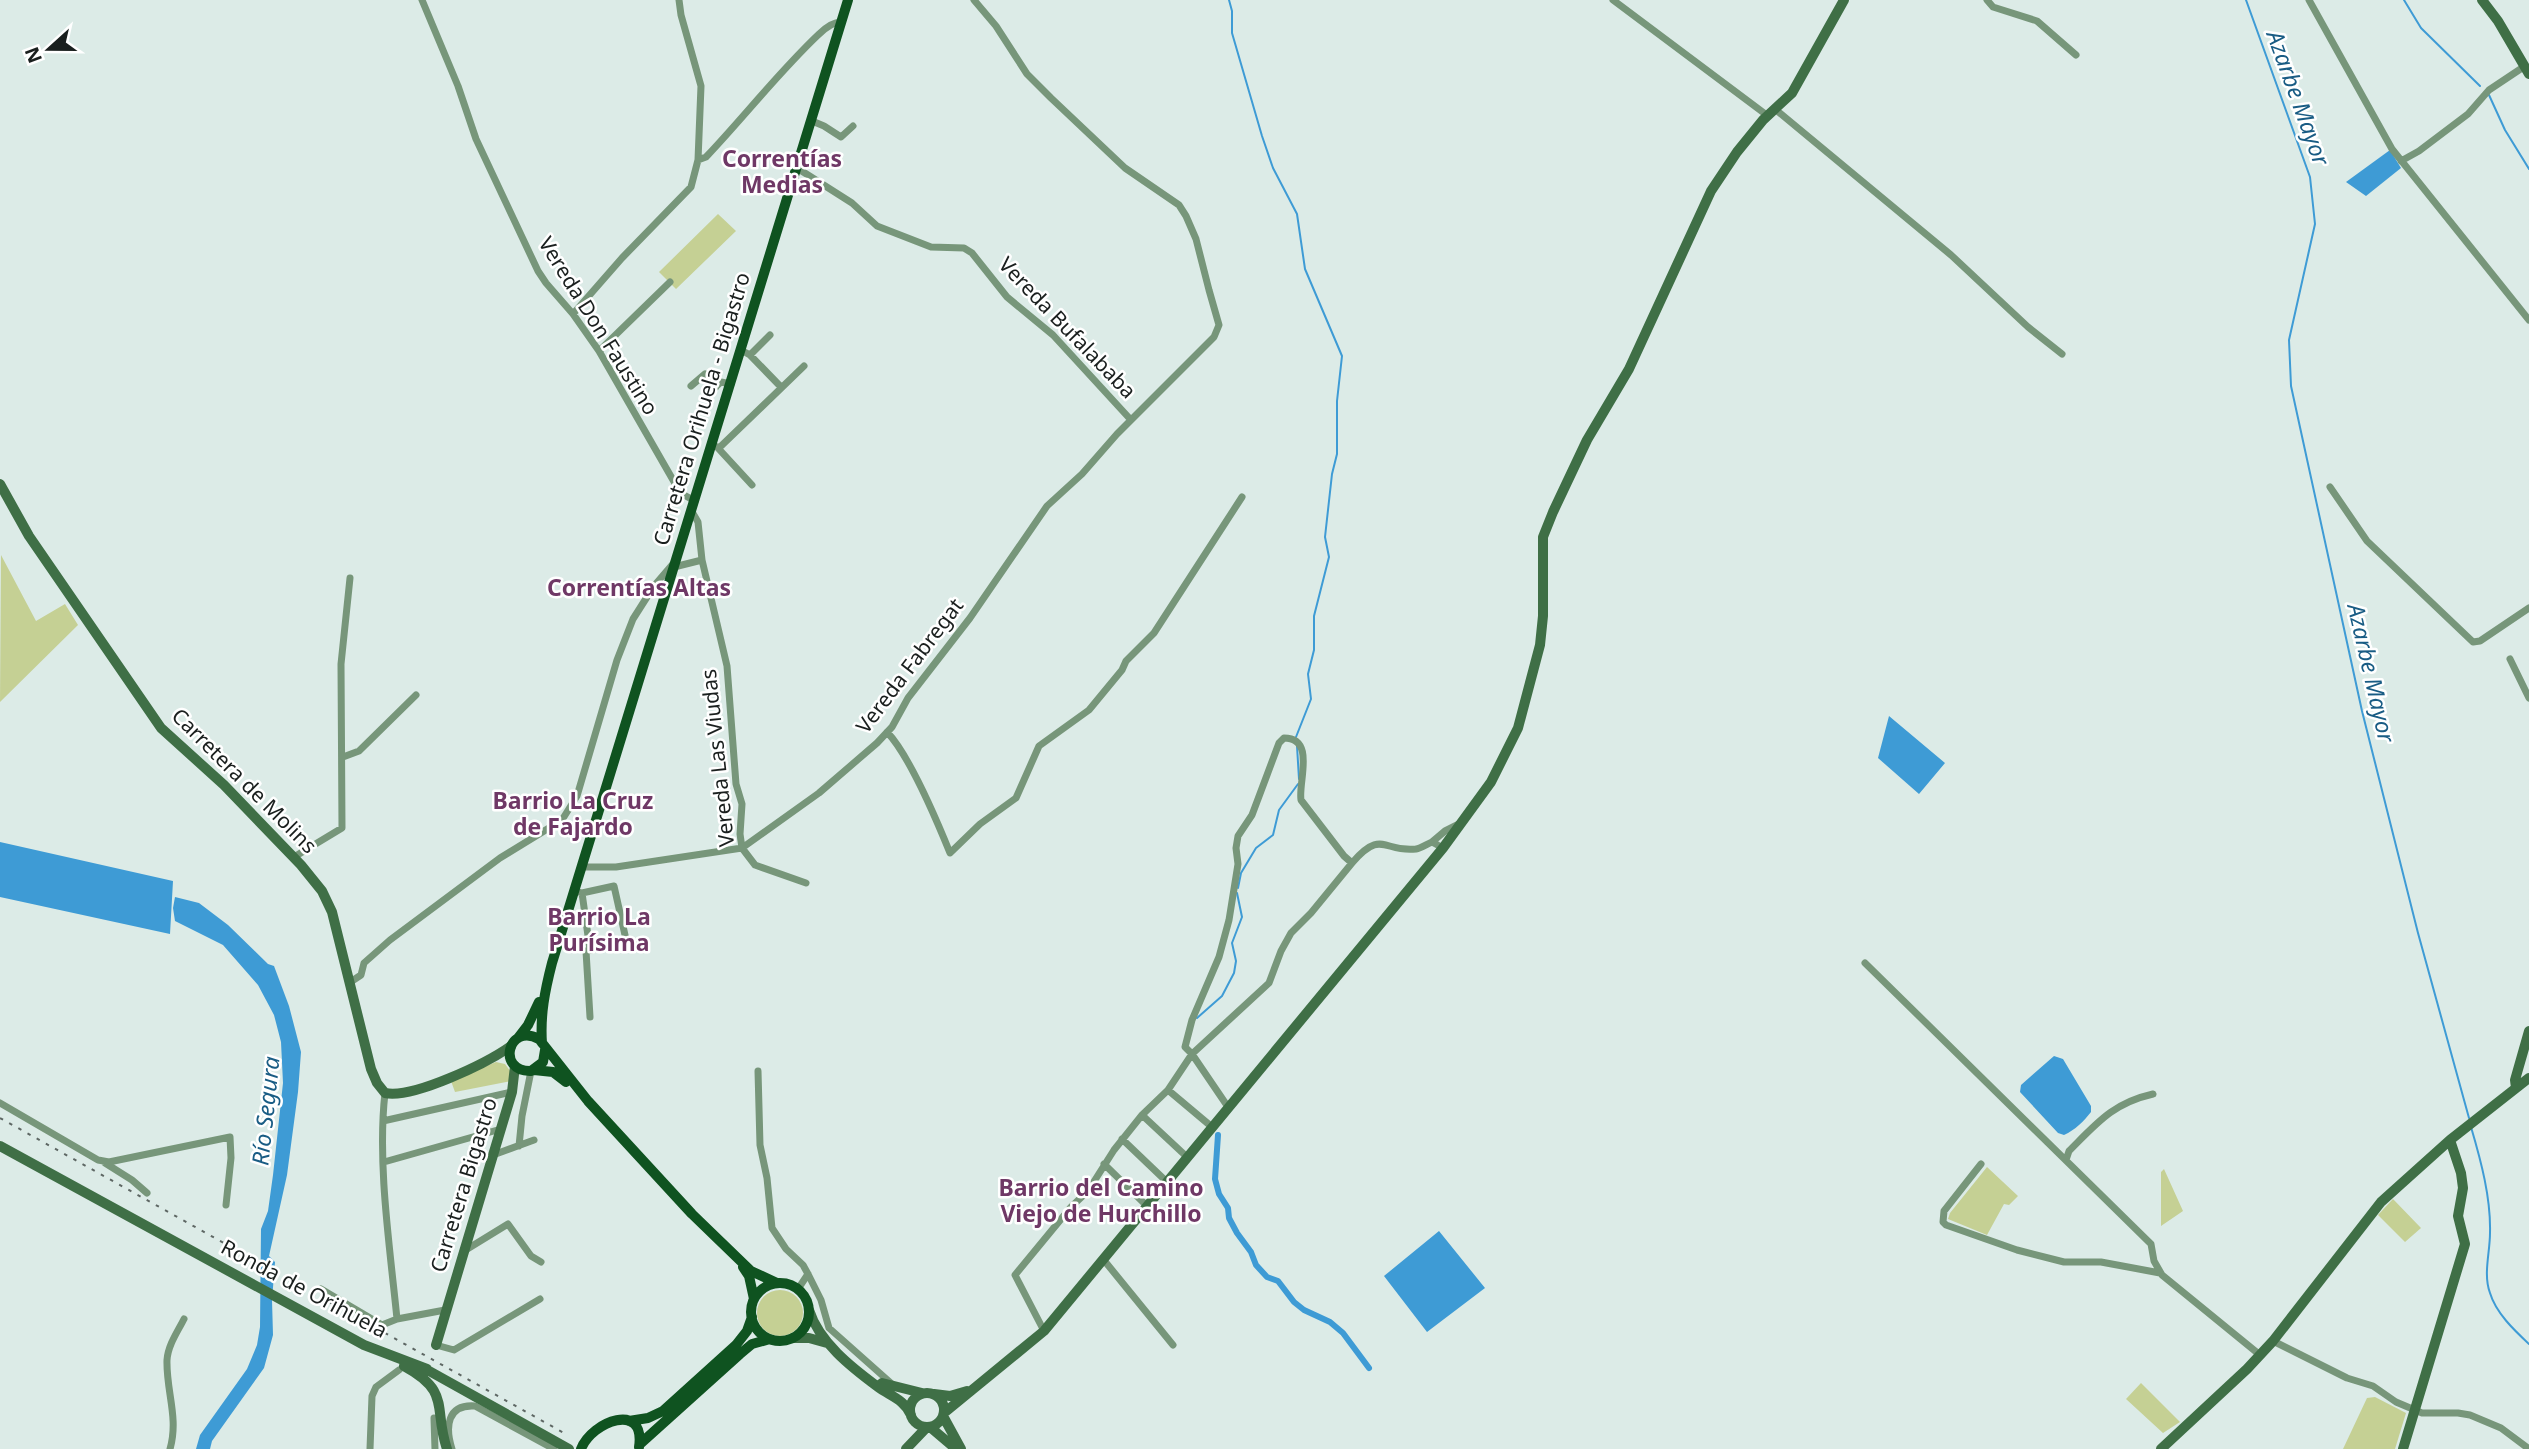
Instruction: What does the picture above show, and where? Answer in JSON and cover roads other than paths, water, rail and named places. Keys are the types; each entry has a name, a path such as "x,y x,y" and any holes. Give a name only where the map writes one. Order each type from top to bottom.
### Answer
{"main road":[{"name":"Carretera Orihuela - Bigastro","path":"545,990 578,892 582,867 674,565 715,445 730,384 746,352 797,168 848,0"},
{"path":"909,1446 928,1427 940,1421 944,1414 974,1388 1044,1331 1443,848 1490,782 1518,728 1540,645 1543,616 1543,537 1553,512 1587,440 1629,369 1711,191 1737,152 1792,93 1844,0"},
{"path":"2482,0 2498,21 2527,70"},
{"name":"Carretera de Molins","path":"0,484 29,536 161,728 224,785 294,857 322,891 332,912 371,1069 385,1093"},
{"path":"385,1093 407,1093 492,1060 514,1042 528,1025 545,990"},
{"path":"531,1070 543,1062 541,1015 545,990"},
{"path":"2516,1088 2515,1080 2529,1031"},
{"path":"514,1065 510,1055 514,1042 529,1035 544,1047 648,1168 734,1257 749,1276 754,1299 747,1331 736,1345 663,1411 648,1418 629,1421 614,1419 603,1424 583,1444 556,1446"},
{"path":"492,1060 531,1070 547,1070 559,1076 588,1101"},
{"name":"Carretera Bigastro","path":"436,1345 513,1090 514,1065"},
{"name":"Carretera Bigastro","path":"513,1090 531,1070"},
{"path":"2161,1449 2273,1341 2381,1202 2450,1140 2529,1078"},
{"path":"2403,1449 2465,1244 2458,1216 2463,1188 2461,1173 2450,1140"},
{"name":"Ronda de Orihuela","path":"0,1146 364,1345 427,1369"},
{"path":"734,1257 751,1270 777,1283"},
{"path":"754,1299 768,1286 777,1283 798,1289 807,1302 817,1330 827,1343 878,1387 901,1401 912,1418 958,1449"},
{"name":"Ronda de Orihuela","path":"281,1298 427,1369 556,1446 569,1449"},
{"path":"793,1338 805,1326 809,1310"},
{"path":"752,1317 762,1334 770,1339"},
{"path":"639,1446 752,1344 770,1339 793,1338 809,1338 827,1343"},
{"path":"364,1345 416,1373 435,1391 440,1406 442,1432 450,1449"},
{"path":"864,1374 898,1389 927,1393 950,1395 974,1388"},
{"path":"909,1446 911,1404 927,1393"},
{"path":"927,1393 940,1399 958,1449"},
{"path":"629,1421 639,1432 639,1446"}],"street":[{"name":"Vereda Don Faustino","path":"422,0 477,139 546,283 573,314 598,351 677,487 693,505"},
{"path":"573,314 622,258 691,187 698,160 701,86 679,0"},
{"name":"Vereda Fabregat","path":"582,867 616,867 742,848 819,793 887,732 908,698 970,618 1047,506 1082,474 1131,420 1214,337 1219,325 1196,239 1179,205 1125,169 1027,74 996,26 974,0"},
{"path":"1613,0 1771,113 1941,246 2028,327 2062,354"},
{"path":"1987,0 1993,7 2037,21 2076,55"},
{"path":"2309,0 2392,149 2529,320"},
{"path":"698,160 706,157 738,124 819,33 835,22 841,22"},
{"path":"2402,161 2468,114 2488,90 2527,70"},
{"path":"812,121 841,137 853,125"},
{"name":"Vereda Bufalababa","path":"797,168 852,203 877,226 931,247 964,248 972,253 1007,297 1052,335 1131,420"},
{"path":"598,351 670,282"},
{"path":"771,335 746,352 781,387"},
{"path":"752,485 715,445 804,366"},
{"path":"691,386 705,374 716,387"},
{"path":"707,395 721,382 730,384"},
{"path":"2330,487 2367,541 2473,642 2529,608"},
{"path":"887,732 916,779 950,853 980,824 1016,798 1039,746 1089,710 1122,670 1126,661 1154,633 1242,497"},
{"name":"Vereda Las Viudas","path":"693,505 698,522 702,560 730,685 736,784 742,804 742,848 755,865 806,883"},
{"path":"349,983 361,975 364,963 390,940 500,858 544,833 567,814 577,796 617,660 633,619 654,586 674,565 702,560"},
{"path":"294,857 342,828 341,664 350,578"},
{"path":"2510,659 2529,698"},
{"path":"343,757 359,751 416,695"},
{"path":"1228,1107 1185,1046 1219,957 1229,920 1238,864 1238,836 1252,816 1279,743 1284,738 1294,739 1302,747 1300,796 1303,804 1352,863"},
{"path":"1044,1331 1015,1275 1071,1207 1088,1191 1122,1139 1168,1090 1192,1054 1269,983 1291,933 1364,849 1381,843 1416,849 1463,822"},
{"path":"1432,842 1443,848"},
{"path":"590,950 578,892 614,886 626,944"},
{"path":"590,1017 586,951 642,942"},
{"path":"1865,963 2151,1244 2154,1261 2160,1273 2172,1285 2260,1355"},
{"path":"519,1146 531,1070"},
{"path":"758,1071 760,1146 767,1178 772,1228 786,1249 803,1265 821,1300 829,1328 842,1343 898,1389"},
{"path":"383,1121 513,1090"},
{"path":"1168,1090 1212,1127"},
{"path":"385,1093 383,1121 387,1221 397,1319"},
{"path":"2066,1160 2069,1151 2107,1112 2124,1103 2153,1094"},
{"path":"0,1103 132,1180 148,1193"},
{"path":"1142,1115 1187,1157"},
{"path":"384,1162 501,1129"},
{"path":"98,1160 123,1160 230,1137 231,1158 226,1205"},
{"path":"1122,1139 1167,1182"},
{"path":"493,1155 534,1140"},
{"path":"1104,1164 1147,1206"},
{"path":"1981,1164 1944,1211 1943,1222 1946,1225 2050,1259 2064,1262 2101,1262 2160,1273"},
{"path":"464,1251 508,1224 531,1256 541,1262"},
{"path":"1103,1259 1172,1345"},
{"path":"798,1289 808,1274"},
{"path":"321,1289 382,1325 397,1319 445,1310"},
{"path":"436,1345 454,1350 540,1299"},
{"path":"170,1449 174,1413 167,1360 170,1345 184,1319"},
{"path":"2273,1341 2347,1378 2372,1386 2396,1402 2422,1413 2470,1415 2501,1428 2529,1448"},
{"path":"370,1449 372,1395 376,1387 399,1370"},
{"path":"450,1449 450,1418 457,1410 468,1405 556,1446"},
{"path":"434,1418 435,1449"}],"water":[{"path":"2390,150 2401,168 2366,196 2346,182"},
{"path":"1889,716 1945,763 1919,794 1878,758"},
{"path":"0,842 173,881 170,934 0,897"},
{"path":"175,897 199,903 228,925 268,964 274,966 289,1006 301,1052 287,1175 269,1256 275,1262 273,1335 264,1368 212,1441 210,1449 196,1449 200,1435 247,1369 257,1345 260,1327 261,1229 268,1211 283,1083 281,1042 274,1015 258,985 223,945 175,921"},
{"path":"2054,1056 2063,1059 2091,1106 2091,1112 2085,1119 2064,1135 2058,1133 2020,1092 2021,1085"},
{"path":"1439,1231 1485,1288 1427,1332 1384,1276"}],"waterway":[{"path":"1229,0 1232,33 1262,136 1273,168 1297,214 1305,269 1342,356 1337,401 1337,454 1325,537 1329,557 1314,616 1314,650 1308,674 1311,699 1296,737"},
{"name":"Azarbe Mayor","path":"2246,0 2310,177 2315,224 2289,340 2291,386 2362,711 2418,933 2469,1118"},
{"path":"2404,0 2421,28 2480,86"},
{"path":"2489,95 2505,130 2529,169"},
{"path":"1297,746 1299,779"},
{"path":"1238,888 1241,873 1256,848 1273,835 1279,810 1298,784"},
{"path":"1197,1018 1222,996 1234,973 1236,961 1232,943 1242,917 1237,893"},
{"name":"Azarbe Mayor","path":"2471,1127 2489,1206 2488,1286 2501,1314 2529,1344"},
{"path":"1218,1135 1215,1179 1219,1194 1228,1208 1229,1218 1251,1252 1256,1265 1267,1277 1278,1281 1294,1302 1304,1310 1330,1322 1343,1333 1369,1368"}],"railway":[{"path":"0,1118 564,1433"}],"district":[{"name":"Correntías Medias","path":"782,172"},
{"name":"Correntías Altas","path":"639,588"},
{"name":"Barrio La Cruz de Fajardo","path":"573,814"},
{"name":"Barrio La Purísima","path":"599,930"},
{"name":"Barrio del Camino Viejo de Hurchillo","path":"1101,1201"}],"water label":[{"name":"Río Segura","path":"266,1111"}]}
